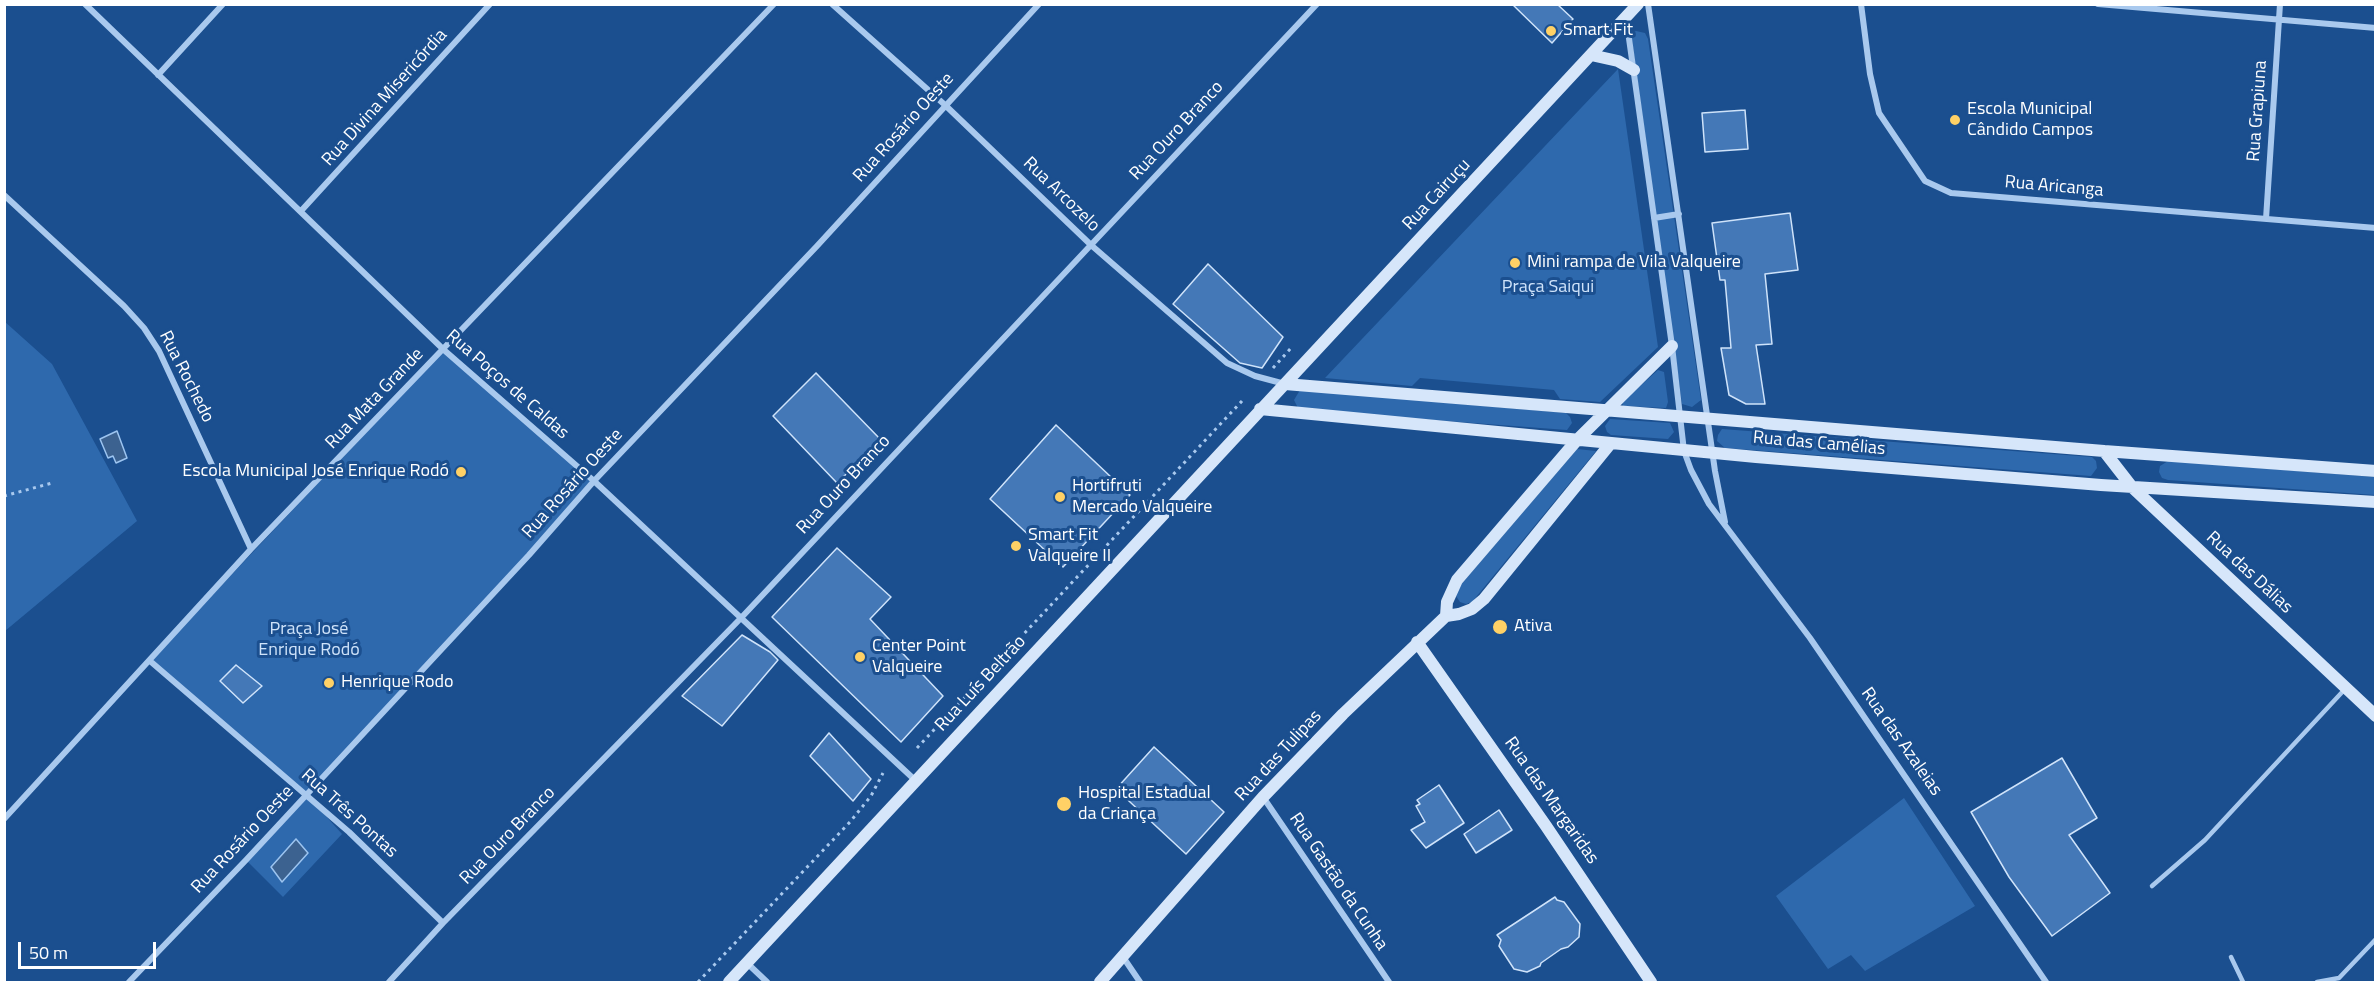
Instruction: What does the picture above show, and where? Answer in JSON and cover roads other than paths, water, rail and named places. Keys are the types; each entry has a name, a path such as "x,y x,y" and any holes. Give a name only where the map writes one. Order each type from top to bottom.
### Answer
{"street":[{"name":"Rua Poços de Caldas","path":"85,4 444,350 594,481 916,781"},
{"path":"158,75 223,4"},
{"name":"Rua Divina Misericórdia","path":"302,211 490,4"},
{"name":"Rua Mata Grande","path":"4,819 251,549 774,4"},
{"name":"Rua Arcozelo","path":"832,4 945,105 1091,244 1227,363 1264,379 1285,384"},
{"name":"Rua Rosário Oeste","path":"129,982 307,795 529,555 594,481 817,246 1039,4"},
{"name":"Rua Ouro Branco","path":"389,982 443,923 741,618 1317,4"},
{"name":"Rua Cairuçu","path":"1260,409 1638,4"},
{"path":"1648,4 1714,453"},
{"name":"Rua Aricanga","path":"1861,4 1870,74 1879,113 1925,181 1951,193 2376,228"},
{"path":"2098,4 2376,28"},
{"name":"Rua Grapiuna","path":"2266,219 2280,4"},
{"path":"1626,16 1672,346 1684,451"},
{"path":"1590,55 1618,61 1634,70"},
{"name":"Rua Rochedo","path":"4,195 124,306 144,328 159,351 251,549"},
{"path":"1654,218 1679,214"},
{"path":"1446,616 1447,602 1457,580 1577,440 1672,346"},
{"name":"Rua das Camélias","path":"1285,384 2376,471"},
{"name":"Rua das Camélias","path":"1260,409 1684,451 2132,487 2376,502"},
{"name":"Rua Luís Beltrão","path":"729,982 1260,409"},
{"name":"Rua das Tulipas","path":"1100,982 1263,797 1343,714 1446,616 1460,615 1484,599 1611,443"},
{"name":"Rua das Azaleias","path":"1684,451 1699,488 1810,638 2046,982"},
{"name":"Rua das Dálias","path":"2104,451 2132,487 2376,716"},
{"name":"Rua das Azaleias","path":"1714,453 1725,523"},
{"name":"Rua das Margaridas","path":"1418,642 1651,982"},
{"name":"Rua Três Pontas","path":"150,661 349,832 443,923"},
{"name":"Rua Gastão da Cunha","path":"1263,797 1389,982"},
{"path":"1123,957 1140,982"},
{"path":"747,963 767,982"}],"lane":[{"path":"2152,886 2205,840 2346,688"},
{"path":"2317,982 2339,978 2376,939"},
{"path":"2231,957 2243,982"}],"place":[{"name":"Smart Fit","path":"1551,31"},
{"name":"Escola Municipal Cândido Campos","path":"1955,120"},
{"name":"Mini rampa de Vila Valqueire","path":"1515,263"},
{"name":"Escola Municipal José Enrique Rodó","path":"461,472"},
{"name":"Hortifruti Mercado Valqueire","path":"1060,497"},
{"name":"Smart Fit Valqueire II","path":"1016,546"},
{"name":"Ativa","path":"1500,627"},
{"name":"Center Point Valqueire","path":"860,657"},
{"name":"Henrique Rodo","path":"329,683"},
{"name":"Hospital Estadual da Criança","path":"1064,804"}],"park label":[{"name":"Praça Saiqui","path":"1548,288"},
{"name":"Praça José Enrique Rodó","path":"309,640"}]}
